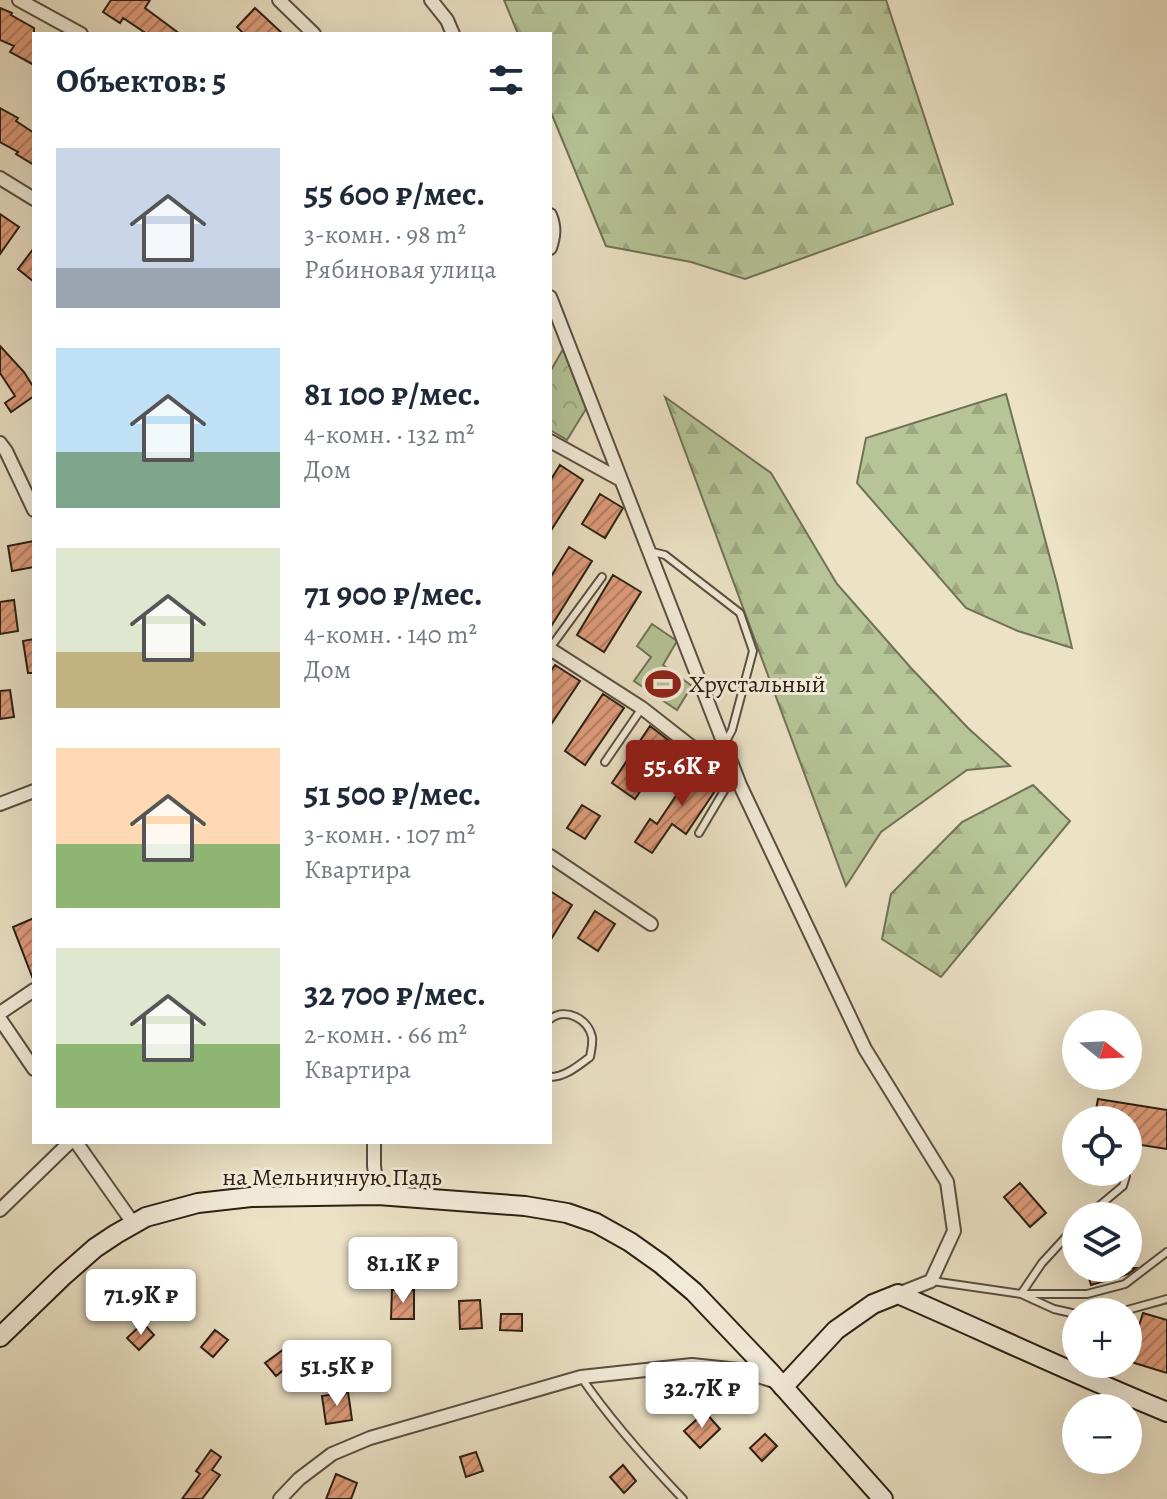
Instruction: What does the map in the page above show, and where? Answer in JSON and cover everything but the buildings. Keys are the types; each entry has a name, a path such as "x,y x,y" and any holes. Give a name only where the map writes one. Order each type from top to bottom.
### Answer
{"street":[{"path":"19,0 77,32"},
{"path":"279,0 312,32"},
{"path":"431,0 452,32"},
{"path":"0,178 32,198"},
{"path":"552,221 552,242"},
{"path":"280,1499 299,1479 332,1454 370,1438 581,1377 692,1365 739,1370 781,1385 836,1330 873,1304 931,1281 954,1231 947,1182 865,1049 736,782 725,744 552,302"},
{"path":"0,443 32,506"},
{"path":"552,445 621,480"},
{"path":"552,649 642,708 736,782"},
{"path":"0,804 32,792"},
{"path":"552,857 651,924"},
{"path":"32,992 0,1016 32,1066"},
{"path":"0,1210 68,1144"},
{"path":"77,1144 133,1223"},
{"path":"374,1144 378,1195"},
{"name":"на Мельничную Падь","path":"0,1337 95,1248 133,1223 198,1203 251,1197 378,1195 525,1206 567,1213 596,1223 630,1242 694,1292 883,1499"},
{"path":"898,1294 1167,1412"}],"lane":[{"path":"649,551 665,555 740,613 753,651 732,730 725,744"},
{"path":"552,645 602,577"},
{"path":"605,762 642,708"},
{"path":"699,833 736,782"},
{"path":"552,1017 571,1014 587,1023 593,1040 590,1057 576,1068 552,1077"},
{"path":"1104,1202 1123,1186"},
{"path":"1021,1294 1042,1263 1062,1241"},
{"path":"931,1281 1021,1294 1087,1294 1125,1284 1167,1252"},
{"path":"1021,1294 1062,1311"},
{"path":"1142,1306 1167,1299"},
{"path":"581,1377 601,1407 683,1499"}],"green space":[{"path":"504,0 886,0 953,204 745,279 691,262 606,246 552,115 552,32 517,32"},
{"path":"563,349 586,409 567,440 552,431 552,368"},
{"path":"1006,394 1072,648 1018,631 966,608 857,483 866,438"},
{"path":"665,397 771,473 837,584 968,728 1010,766 967,770 881,832 846,886"},
{"name":"Хрустальный","path":"652,624 677,641 663,665 692,686 677,710 634,681 651,657 637,646"},
{"path":"1033,785 1070,821 941,977 882,939 891,894 962,822"}],"place":[{"name":"Хрустальный","path":"663,684"}]}
